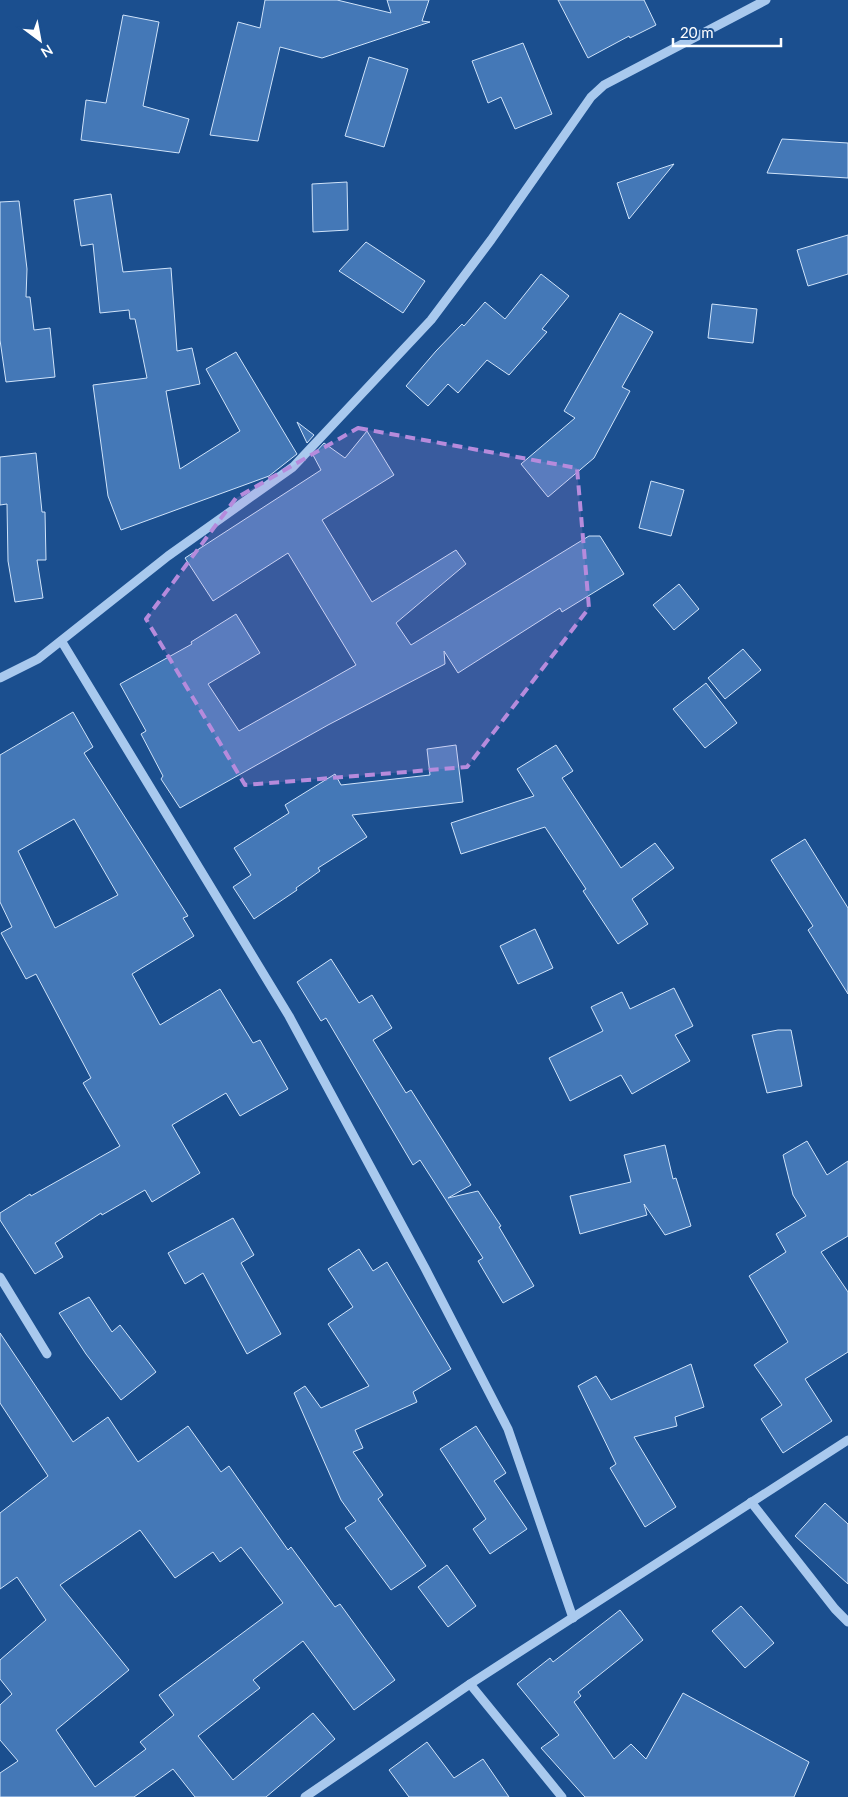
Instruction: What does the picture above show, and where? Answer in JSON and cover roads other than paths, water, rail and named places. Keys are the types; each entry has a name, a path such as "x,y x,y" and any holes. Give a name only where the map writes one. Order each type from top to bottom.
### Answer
{"street":[{"path":"0,678 38,659 62,642 168,556 293,467 431,320 491,240 586,104 604,85 766,0"},
{"path":"62,642 289,1016 426,1270 508,1429 573,1618"},
{"path":"0,1277 47,1354"},
{"path":"304,1797 470,1684 848,1440"},
{"path":"751,1502 835,1609 848,1622"},
{"path":"470,1684 562,1797"}]}
